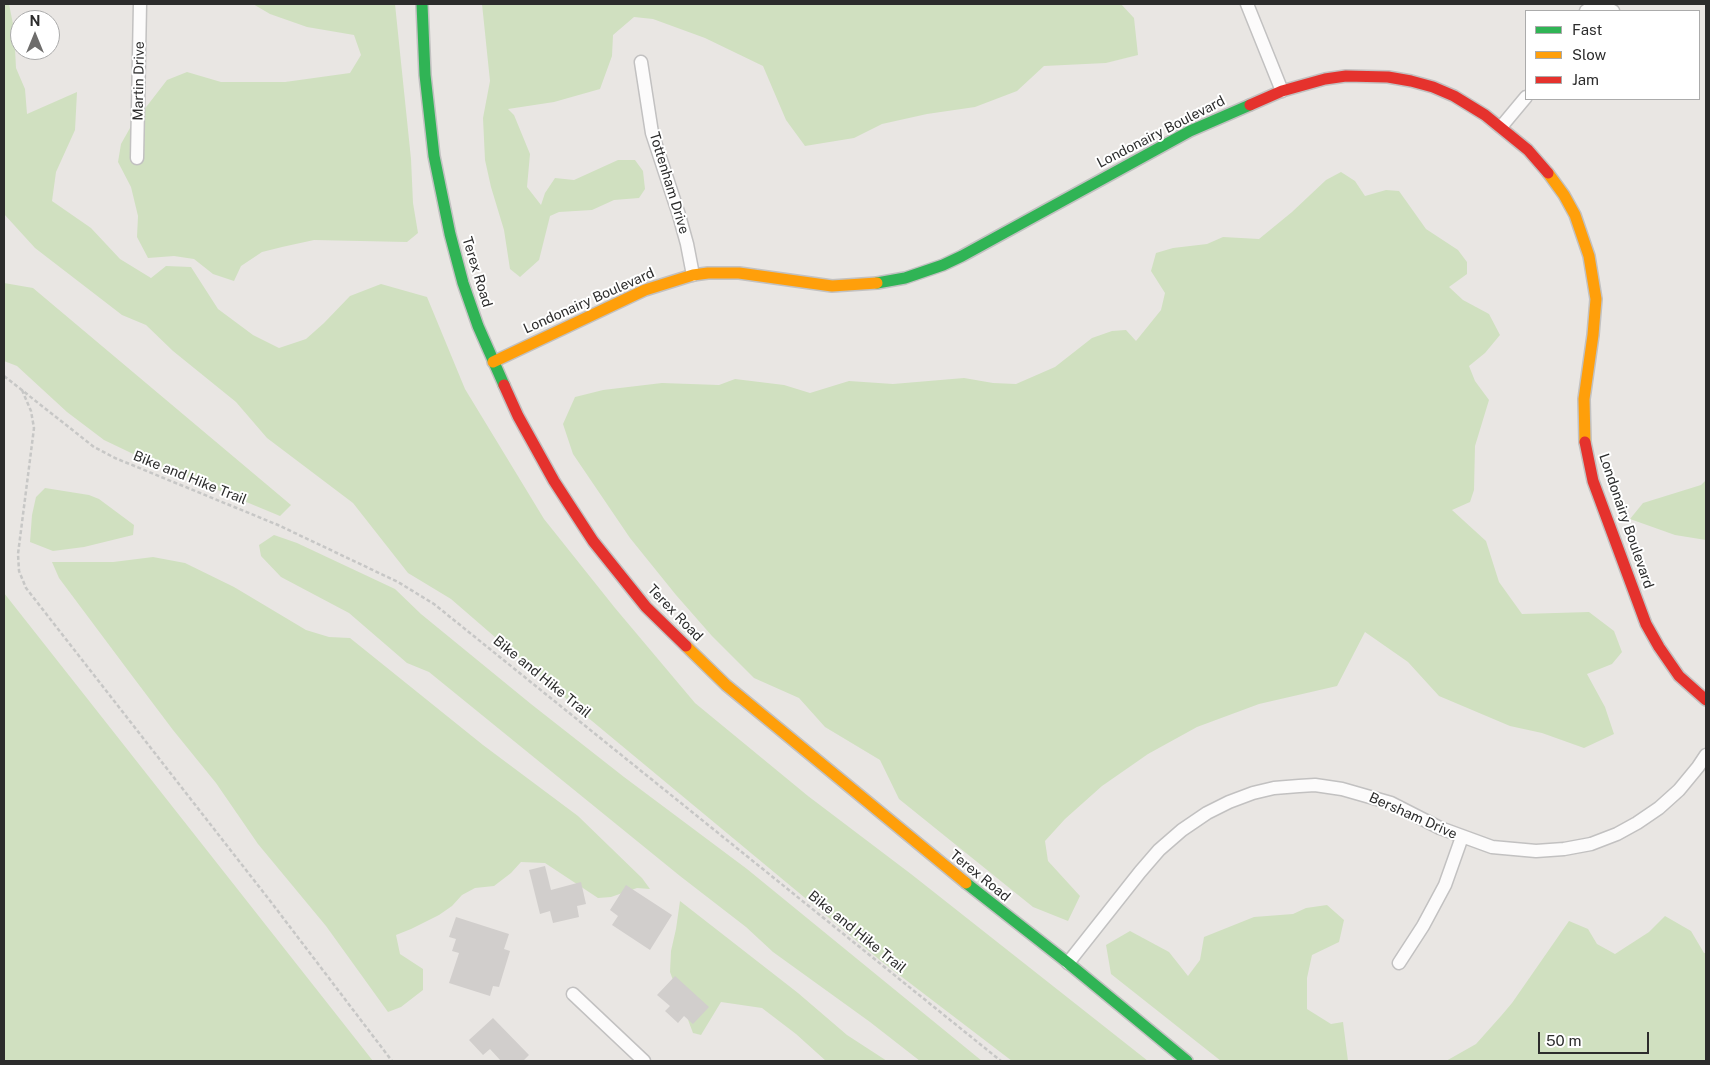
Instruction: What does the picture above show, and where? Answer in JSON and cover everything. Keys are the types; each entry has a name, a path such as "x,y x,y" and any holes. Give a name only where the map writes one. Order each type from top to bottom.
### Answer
{"street":[{"name":"Martin Drive","path":"137,158 140,4"},
{"name":"Terex Road","path":"422,4 429,120 442,198 463,283 478,326 518,416 554,481 593,541 646,607 695,657 758,712 936,859 1068,963 1187,1061"},
{"path":"1247,4 1282,92"},
{"path":"1588,10 1600,6 1610,10"},
{"name":"Tottenham Drive","path":"642,62 652,133 679,215 693,275"},
{"name":"Londonairy Boulevard","path":"493,362 645,290 693,275 739,273 832,286 865,285 905,278 943,265 962,256 1190,131 1282,92 1317,81 1346,76 1388,77 1411,81 1440,90 1485,114 1542,163 1575,215 1589,256 1596,299 1584,399 1586,452 1594,481 1646,624 1679,676 1706,700"},
{"path":"1500,127 1525,98"},
{"name":"Bersham Drive","path":"1068,963 1159,850 1182,830 1207,813 1253,793 1274,788 1299,786 1342,789 1391,802 1440,828 1492,847 1536,851 1564,849 1591,844 1617,834 1637,823 1659,808 1679,790 1706,755"},
{"path":"1399,963 1423,926 1445,885 1462,837"},
{"path":"573,994 644,1061"}],"path":[{"name":"Bike and Hike Trail","path":"4,376 94,447 114,458 278,525 398,582 434,604 1001,1061"},
{"path":"21,389 33,419 34,428 18,554 19,571 22,580 42,609 266,895 392,1061"}],"green space":[{"path":"4,4 9,4 10,60 16,60 16,68 25,89 27,114 77,92 75,130 56,172 52,201 91,228 120,259 151,278 166,266 191,267 218,309 253,335 279,348 306,339 350,296 381,284 427,297 465,389 544,519 615,608 695,703 808,796 911,874 1148,1061 1012,1061 881,961 592,721 451,599 408,573 353,503 267,438 236,402 173,351 146,325 122,315 35,248 4,214"},
{"path":"253,4 395,4 411,159 413,203 418,233 407,242 314,240 282,247 262,252 241,266 234,281 213,274 194,259 174,256 148,258 137,237 138,216 131,187 118,162 121,144 130,128 167,80 187,72 221,82 285,82 350,73 361,55 354,35 307,27 270,14"},
{"path":"482,4 1121,4 1134,18 1138,55 1106,63 1044,66 1017,91 975,107 927,114 882,124 854,138 805,146 786,120 763,66 705,38 653,19 634,17 613,35 612,56 600,89 554,102 508,109 514,115 530,154 527,187 541,205 545,193 555,178 574,180 618,160 635,160 643,171 645,189 639,198 614,200 592,210 559,212 550,216 539,260 520,277 510,269 504,230 485,160 483,118 490,81"},
{"path":"1341,172 1355,181 1365,196 1386,190 1399,191 1426,229 1458,250 1467,262 1467,274 1449,287 1463,300 1489,314 1500,335 1485,353 1469,366 1475,381 1489,400 1475,446 1474,490 1470,502 1452,510 1486,541 1499,582 1522,614 1589,612 1614,631 1622,652 1612,664 1587,674 1605,707 1614,734 1584,748 1542,733 1510,726 1439,696 1408,662 1365,632 1337,686 1259,704 1197,727 1148,754 1102,786 1065,819 1045,841 1048,861 1080,896 1068,921 1033,907 899,799 880,760 825,727 799,698 754,678 712,636 676,595 630,538 573,454 563,424 575,397 603,390 662,383 719,385 735,379 784,385 810,393 849,381 893,384 964,378 993,383 1016,384 1055,367 1092,338 1112,331 1126,330 1136,341 1161,310 1165,293 1151,271 1156,253 1173,248 1207,244 1223,237 1259,239 1292,212 1326,180"},
{"path":"4,283 33,288 291,505 280,516 150,462 104,440 67,412 17,366 4,361"},
{"path":"1706,480 1706,540 1675,535 1630,519 1643,503 1701,485"},
{"path":"45,488 89,495 99,499 134,525 133,535 84,547 53,551 30,542 32,515 36,497"},
{"path":"274,535 297,543 395,589 421,614 531,704 624,777 747,869 982,1061 920,1061 870,1022 773,952 746,927 680,876 429,672 407,663 349,613 281,577 261,556 259,545"},
{"path":"153,557 185,563 234,587 306,630 329,637 350,638 483,745 578,816 642,878 650,889 637,888 611,897 598,898 545,863 521,862 511,873 494,886 475,888 462,895 452,906 439,915 396,935 400,954 423,969 423,990 401,1007 388,1012 326,926 258,844 216,783 173,730 59,578 52,562 113,562"},
{"path":"4,593 373,1061 4,1061"},
{"path":"680,901 798,993 847,1035 887,1061 826,1061 796,1034 762,1008 721,1002 701,1035 693,1033 670,972 671,951"},
{"path":"1327,905 1344,920 1339,942 1312,955 1307,978 1307,1009 1331,1024 1343,1022 1348,1061 1221,1061 1111,974 1106,945 1130,931 1169,952 1188,976 1200,960 1204,937 1254,917 1293,914 1306,908"},
{"path":"1665,916 1691,931 1704,953 1706,953 1706,1061 1446,1061 1476,1044 1501,1016 1569,921 1588,929 1597,944 1615,954 1649,932"}],"building":[{"path":"545,866 551,890 581,882 586,904 577,906 579,917 553,923 550,911 540,914 529,870"},
{"path":"626,885 672,915 650,950 612,925 618,916 610,910"},
{"path":"456,917 509,934 504,949 510,951 499,987 493,986 490,996 449,983 459,953 452,951 456,939 449,937"},
{"path":"675,976 709,1007 693,1024 684,1016 678,1023 665,1011 670,1006 657,995"},
{"path":"493,1018 529,1055 523,1061 501,1061 490,1049 483,1055 469,1040"}],"traffic: fast":[{"path":"422,4 425,75 434,156 450,234 463,283 478,326 504,385"},
{"path":"877,283 905,278 943,265 962,256 1190,131 1250,105"},
{"path":"966,883 1068,963 1187,1061"}],"traffic: slow":[{"path":"1548,173 1564,195 1575,215 1589,256 1596,299 1584,399 1585,442"},
{"path":"493,362 645,290 693,275 739,273 832,286 877,283"},
{"path":"686,646 726,685 966,883"}],"traffic: jam":[{"path":"1250,105 1282,91 1325,79 1346,76 1388,77 1411,81 1433,87 1454,96 1485,115 1528,150 1548,173"},
{"path":"504,385 518,416 554,481 593,541 646,607 686,646"},
{"path":"1585,442 1593,481 1646,624 1679,676 1706,700"}]}
